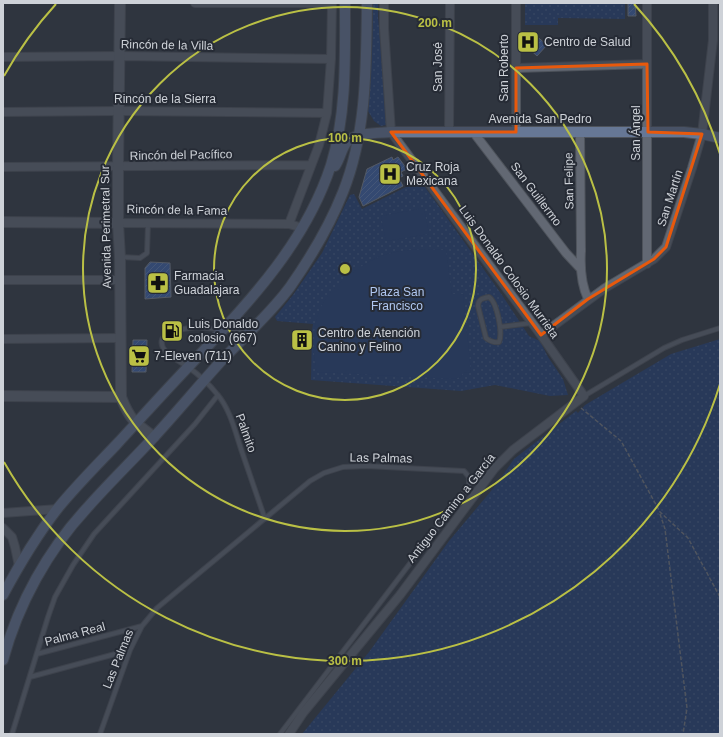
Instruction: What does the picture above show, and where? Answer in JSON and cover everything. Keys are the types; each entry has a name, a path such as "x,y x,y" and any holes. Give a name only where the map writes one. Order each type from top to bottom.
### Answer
{"main road":[{"path":"3,595 19,566 58,509 266,282 303,228 328,173 338,140 343,110 345,3"},
{"path":"3,660 9,639 23,607 37,578 57,545 86,509 290,288 330,222 344,190 359,136 366,59 367,3"},
{"name":"Avenida San Pedro","path":"359,136 391,132 684,132 719,138"},
{"path":"328,173 338,162 347,142 359,136"}],"street":[{"name":"Avenida Perimetral Sur","path":"120,3 118,223 121,280 121,397 127,411 136,424 154,437"},
{"path":"195,3 332,3 331,58 327,113 319,145 310,165 289,224"},
{"path":"384,3 384,28 391,132"},
{"name":"San José","path":"449,132 450,3"},
{"name":"San Roberto","path":"516,3 516,132"},
{"name":"San Ángel","path":"647,3 647,264"},
{"name":"San Martín","path":"541,335 588,299 658,257 666,247 702,134 713,40 713,3"},
{"name":"Rincón de la Villa","path":"3,57 120,56 331,58"},
{"path":"516,68 647,64"},
{"name":"Rincón de la Sierra","path":"3,112 119,111 327,113"},
{"name":"Luis Donaldo Colosio Murrieta","path":"391,132 532,322 584,396"},
{"name":"San Felipe","path":"580,132 580,268 583,289 588,299"},
{"name":"San Guillermo","path":"474,133 566,253 580,268"},
{"name":"Rincón del Pacífico","path":"3,167 310,165"},
{"name":"Rincón de la Fama","path":"3,222 289,224 303,228"},
{"path":"3,280 121,280"},
{"path":"3,339 120,338"},
{"path":"3,396 121,397"},
{"name":"Antiguo Camino a García","path":"289,734 303,713 400,595 494,469 513,450 584,396"},
{"path":"3,513 58,509"},
{"path":"3,528 12,537 16,547 19,566"}],"lane":[{"path":"120,257 140,258 147,253 148,223"},
{"path":"489,297 494,302 500,327 501,339 499,342 497,343 486,338 478,306 478,302 481,299 489,297"},
{"path":"500,327 532,322"},
{"path":"177,330 196,327 249,332"},
{"name":"Antiguo Camino a García","path":"584,396 664,348 682,340 720,328"},
{"name":"Palmito","path":"167,333 162,338 163,347 171,357 188,367 204,380 218,395 230,415 265,519"},
{"path":"12,734 55,597 73,565 94,534 195,424 218,395"},
{"name":"Las Palmas","path":"100,734 130,650 142,626 157,608 310,481 324,473 343,467 366,466 464,471 469,477 469,486 280,734"},
{"name":"Palma Real","path":"37,654 142,626"},
{"path":"30,678 130,650"}],"path":[{"path":"575,402 621,441 660,512 665,529 687,708 683,734"},
{"path":"660,512 688,538 720,597"}],"highlighted area":[{"path":"647,64 648,132 702,134 666,247 654,259 588,299 541,335 391,132 516,132 516,68"}],"green space":[{"path":"373,3 378,3 387,119 386,125 381,126 374,121 368,111 372,53"},
{"path":"525,3 625,3 625,19 558,18 558,25 525,25"},
{"name":"Plaza San Francisco","path":"420,180 502,295 529,336 540,341 548,357 563,379 568,395 550,396 495,385 461,391 311,380 313,324 277,321 275,317 293,295 322,253 350,195 354,194 362,209"},
{"path":"424,208 429,234 386,241 381,216"},
{"path":"423,249 446,250 452,294 463,294 471,372 463,373 461,377 454,379 318,372 314,356 315,328 320,309 331,293 346,278 372,260 392,253"},
{"path":"720,339 720,734 302,734 369,652 449,541 496,485 514,459 576,411 578,413 585,405 671,354"}],"building":[{"path":"628,3 635,3 636,16 628,16"},
{"path":"534,34 547,45 537,56 525,45"},
{"name":"Cruz Roja Mexicana","path":"392,157 393,160 398,157 407,169 401,172 403,176 399,178 403,186 363,206 359,197 367,169"},
{"name":"Farmacia Guadalajara","path":"150,262 170,263 171,297 145,299 145,268"},
{"name":"Luis Donaldo colosio (667)","path":"167,322 177,322 177,340 167,340"},
{"name":"Centro de Atención Canino y Felino","path":"298,332 308,333 307,347 297,346"},
{"name":"7-Eleven (711)","path":"133,340 147,340 146,372 132,372"}],"place":[{"name":"Centro de Salud","path":"528,42"},
{"name":"Cruz Roja Mexicana","path":"390,174"},
{"name":"Farmacia Guadalajara","path":"158,283"},
{"name":"Luis Donaldo colosio (667)","path":"172,331"},
{"name":"Centro de Atención Canino y Felino","path":"302,340"},
{"name":"7-Eleven (711)","path":"139,356"}]}
